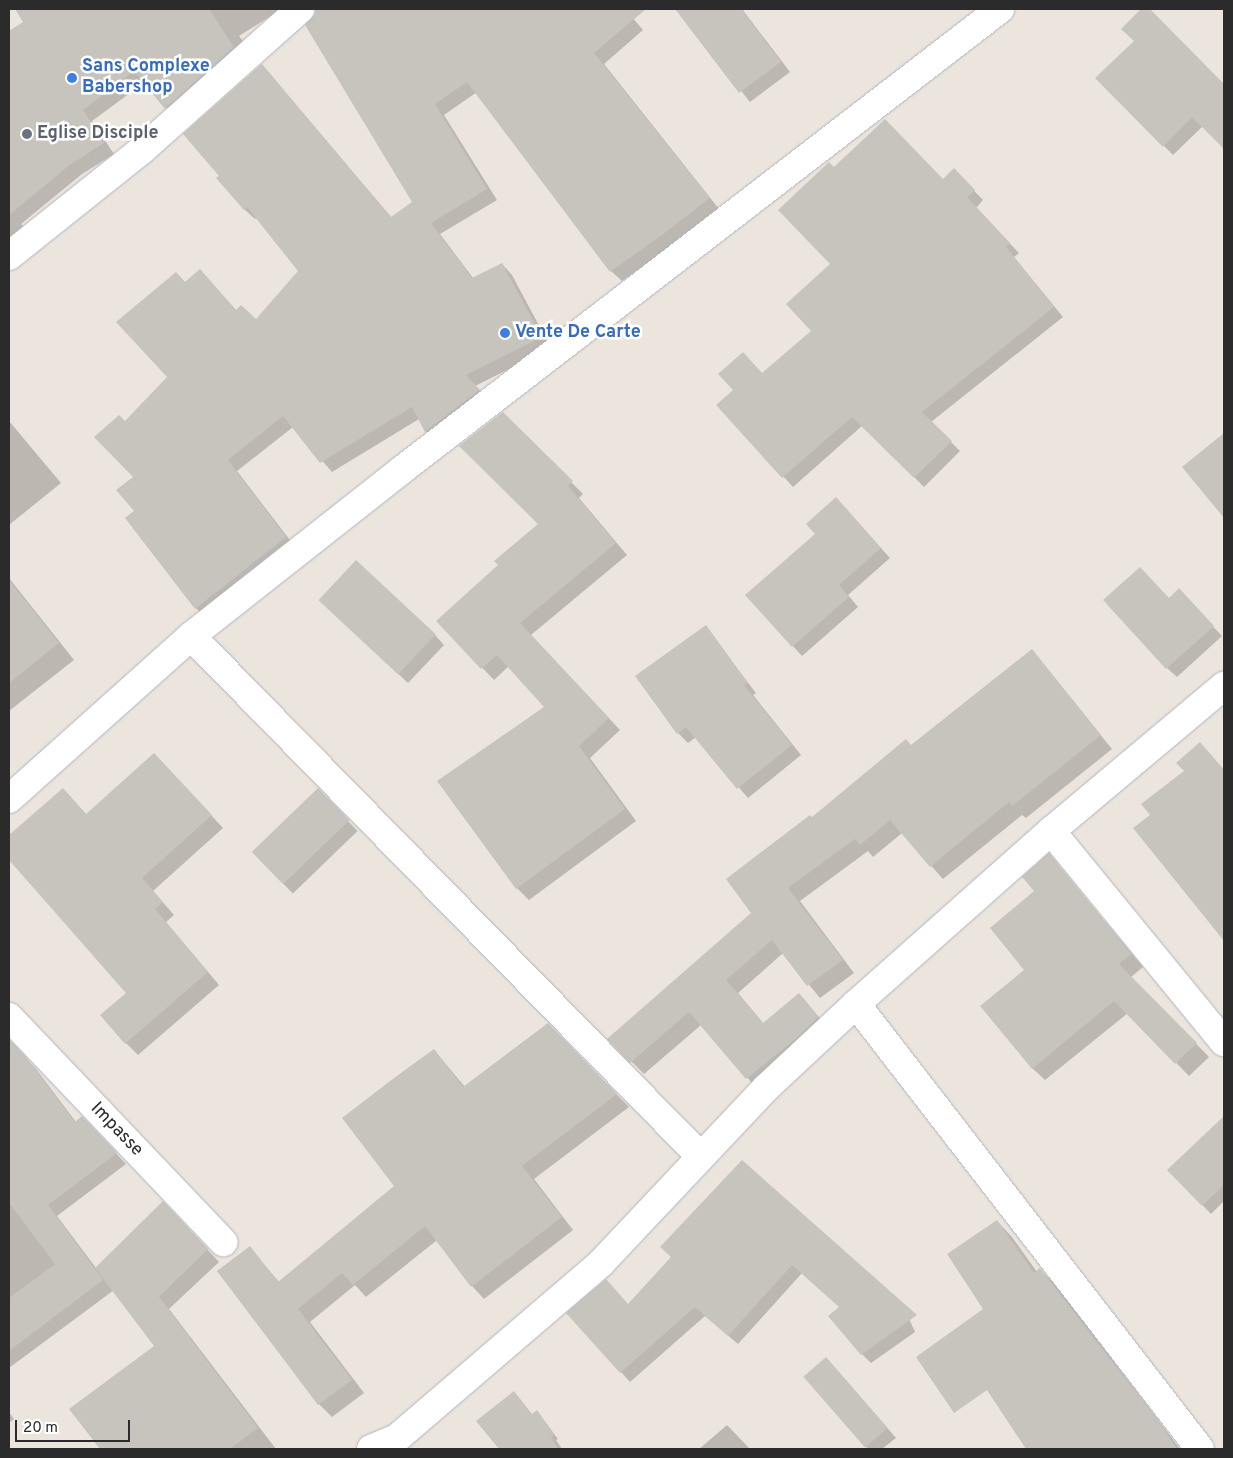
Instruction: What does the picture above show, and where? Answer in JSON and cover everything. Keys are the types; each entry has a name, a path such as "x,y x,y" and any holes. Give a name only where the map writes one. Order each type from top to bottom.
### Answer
{"street":[{"path":"9,256 142,150 300,9"},
{"path":"9,799 191,636 403,468 1000,9"},
{"path":"191,636 700,1156"},
{"path":"371,1449 401,1444 602,1262 766,1088 856,1004 1051,831 1224,686"},
{"path":"1051,831 1224,1042"},
{"path":"856,1004 1200,1449"},
{"name":"Impasse","path":"9,1017 223,1242"}],"building":[{"path":"15,9 209,9 234,47 165,109 134,71 83,110 104,143 71,164 9,215 9,31 23,22"},
{"path":"315,9 646,9 594,53 710,198 610,272 467,82 435,104 487,189 431,223 472,278 502,263 542,337 466,375 480,390 425,432 412,407 320,463 283,416 228,460 286,537 195,609 125,518 134,511 116,490 133,477 94,437 119,415 125,421 167,377 116,322 176,272 185,282 200,269 236,310 241,305 256,319 298,271 247,207 244,210 216,178 219,176 183,134 262,64 391,217 412,202 305,25 315,14"},
{"path":"675,9 741,9 781,62 739,93"},
{"path":"1141,9 1150,9 1224,84 1224,149 1192,117 1163,147 1095,78 1134,41 1121,29"},
{"path":"885,119 943,179 954,168 975,190 967,197 1010,243 1006,247 1054,307 922,412 952,441 914,478 852,417 782,478 716,405 733,390 718,374 743,352 762,373 811,331 786,304 830,264 778,210 829,162 834,167"},
{"path":"503,412 573,481 568,486 616,543 520,623 609,718 579,746 625,809 516,889 437,781 544,707 497,655 481,669 436,621 498,565 494,561 538,524 459,446"},
{"path":"1224,433 1224,518 1182,467"},
{"path":"836,497 881,548 839,585 849,597 792,647 745,595 815,534 806,524"},
{"path":"356,560 436,634 398,675 318,600"},
{"path":"1140,567 1169,598 1179,588 1214,626 1166,669 1103,600"},
{"path":"9,580 59,643 9,683"},
{"path":"706,625 748,683 744,685 792,745 737,789 686,727 677,734 635,676"},
{"path":"1032,649 1101,735 1012,806 1009,802 930,867 890,820 860,845 855,839 788,888 843,960 807,986 772,940 726,980 763,1023 799,993 819,1017 797,1038 746,1079 689,1012 630,1063 607,1039 751,913 726,879 810,815 812,817 906,739 911,745"},
{"path":"1200,742 1224,770 1224,941 1133,828 1150,815 1141,804 1184,771 1176,763"},
{"path":"154,753 212,815 142,878 163,902 155,909 208,972 125,1044 100,1015 126,993 9,860 9,835 63,788 86,814"},
{"path":"318,788 349,820 283,884 252,852"},
{"path":"1049,853 1131,954 1119,964 1197,1043 1175,1064 1114,1001 1032,1069 980,1006 1024,970 990,928 1034,891 1022,877"},
{"path":"548,1023 617,1094 522,1166 562,1217 471,1287 425,1226 353,1285 342,1273 298,1309 352,1380 318,1405 217,1271 250,1246 278,1282 394,1186 342,1118 394,1078 434,1049 463,1087"},
{"path":"9,1039 26,1057 75,1122 82,1116 117,1153 48,1205 103,1280 9,1351 9,1298 55,1264 9,1203"},
{"path":"1224,1116 1224,1185 1202,1206 1167,1170"},
{"path":"742,1160 917,1315 861,1355 828,1316 839,1307 792,1265 728,1336 695,1307 620,1373 566,1313 606,1279 628,1304 671,1257 660,1247"},
{"path":"163,1201 208,1249 159,1297 258,1428 230,1449 100,1449 69,1409 154,1346 95,1268"},
{"path":"997,1220 1034,1273 1040,1268 1158,1420 1177,1449 1026,1449 987,1390 954,1413 916,1357 983,1309 947,1254"},
{"path":"826,1357 888,1428 865,1448 803,1377"},
{"path":"514,1391 532,1414 537,1410 554,1434 551,1437 558,1449 499,1449 476,1421"}],"place":[{"name":"Sans Complexe Babershop","path":"72,78"},
{"name":"Eglise Disciple","path":"27,134"},
{"name":"Vente De Carte","path":"505,333"}]}
